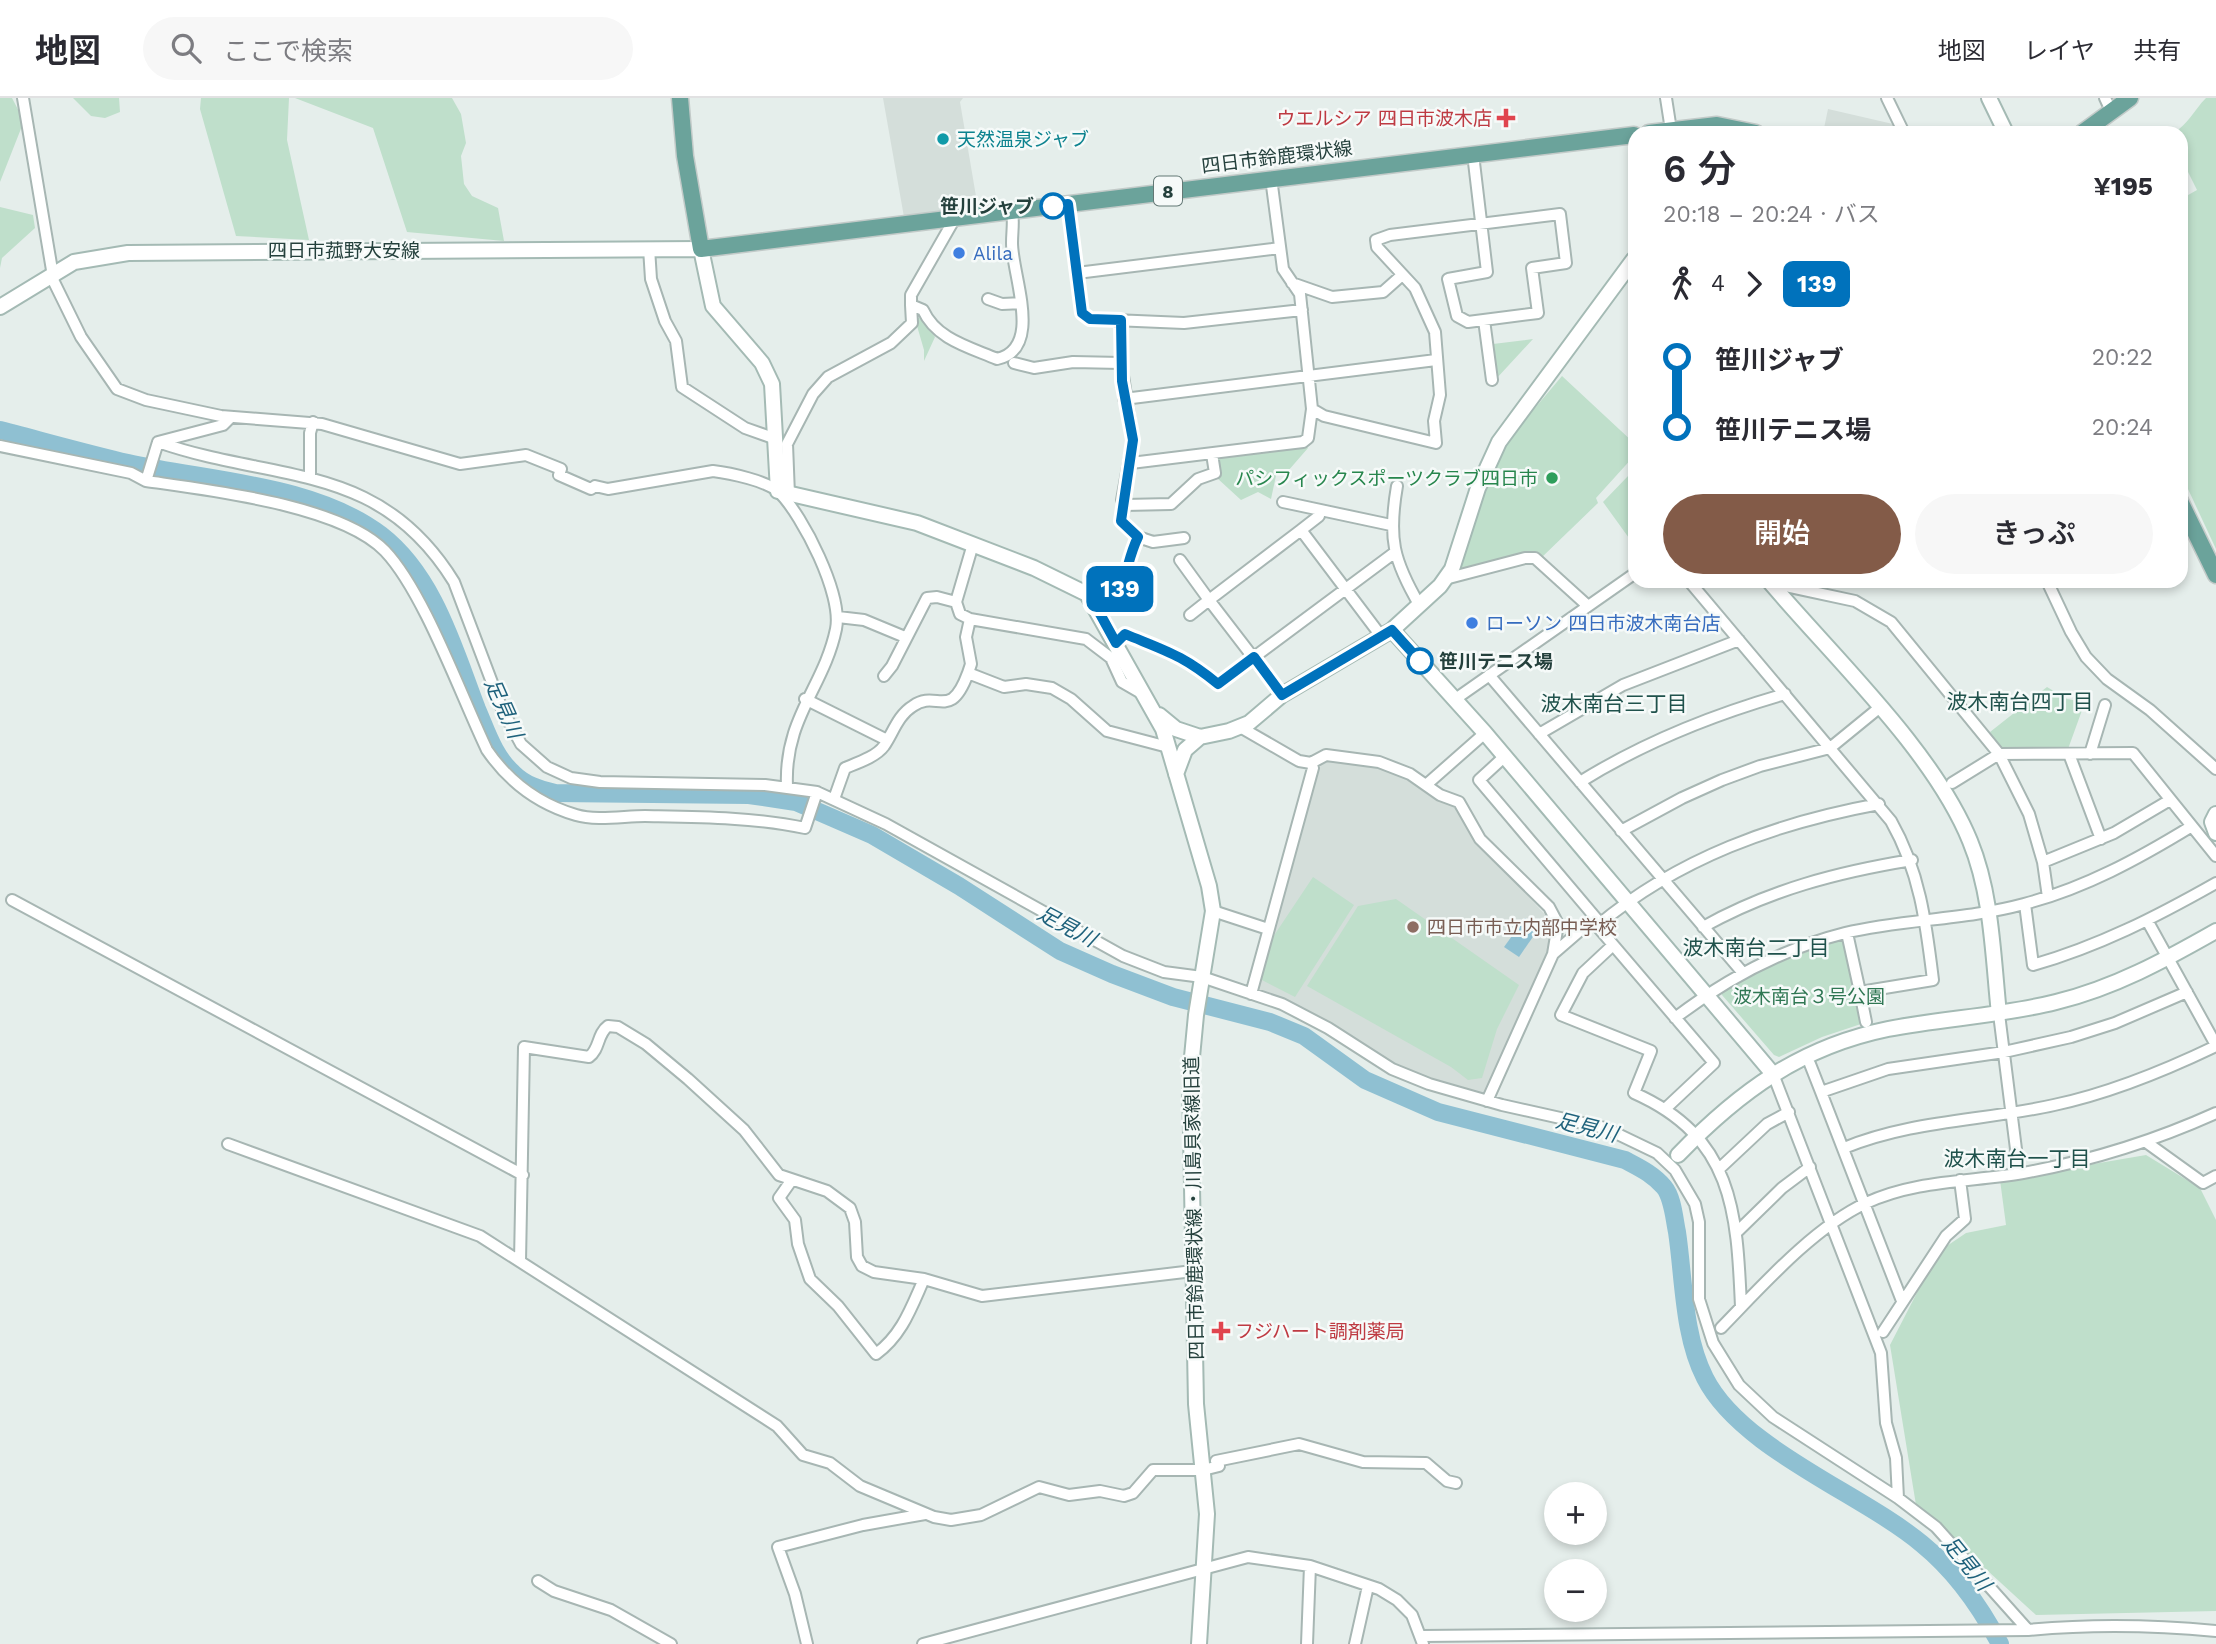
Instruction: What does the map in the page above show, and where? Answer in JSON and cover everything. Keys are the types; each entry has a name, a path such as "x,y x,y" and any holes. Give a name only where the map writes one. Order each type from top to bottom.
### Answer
{"main road":[{"path":"680,98 685,156 701,249"},
{"path":"2092,126 2130,98"},
{"name":"四日市鈴鹿環状線","path":"701,249 1628,136"},
{"path":"2188,517 2216,575"}],"street":[{"path":"23,98 53,273 67,313 117,389 157,403 231,417 313,422 378,438 460,464 526,455 561,469 559,475 592,489 595,486 608,489 713,471 731,473 783,493"},
{"path":"1666,98 1670,126"},
{"path":"1887,98 1901,126"},
{"path":"1989,98 2003,126"},
{"path":"2105,98 2112,113"},
{"path":"1312,409 1324,416 1436,443 1434,421 1440,395 1435,332 1415,288 1377,247 1376,240 1390,235 1481,225 1560,214 1566,263 1532,268 1538,313 1468,322 1457,316 1448,279 1486,272 1481,225 1473,154"},
{"path":"1131,463 1303,442 1308,438 1312,409 1300,294 1283,269 1271,178"},
{"path":"1068,204 1082,313 1090,319 1184,323 1302,310"},
{"path":"911,305 923,310 929,324 939,333 997,359 1007,357 1020,341 1023,323 1012,242 1015,227 1012,211"},
{"path":"783,493 787,444 813,394 828,377 891,343 912,323 911,295 955,218"},
{"path":"649,248 651,279 665,321 676,341 682,387 745,428 776,439"},
{"path":"1077,272 1280,248"},
{"path":"701,249 713,306 769,376 774,394 783,493 825,573 838,617 834,639 806,699 790,743 787,786"},
{"name":"四日市菰野大安線","path":"0,307 74,262 128,253 701,249"},
{"path":"1175,775 1185,750 1200,737 1240,727 1282,695 1387,633 1420,606 1445,579 1452,569 1478,488 1499,442 1628,267"},
{"path":"1292,283 1332,296 1383,292 1401,275"},
{"path":"988,299 1002,304 1021,303"},
{"path":"1121,320 1124,399 1133,440 1121,521 1138,537 1153,542 1184,538"},
{"path":"1484,320 1492,380"},
{"path":"1124,399 1436,360"},
{"path":"1014,363 1034,368 1073,362 1121,363"},
{"path":"158,442 223,425 231,417"},
{"path":"310,477 310,433 313,422"},
{"path":"158,442 198,455 310,477 374,501 406,522 443,565 467,612 502,709 521,744 547,767 571,778 600,782 787,786 834,799 886,824 1123,956 1164,972 1202,979 1282,1004 1328,1028 1392,1069 1487,1101 1605,1128 1657,1153 1675,1170 1695,1204 1699,1222 1699,1299 1704,1319 1723,1363 1739,1385 1773,1417 1898,1498 1936,1527 2025,1630"},
{"path":"146,481 158,442"},
{"path":"0,446 131,473 146,481 295,508 361,535 384,551 413,594 487,750 501,771 545,803 578,816 706,817 806,825 816,794"},
{"path":"1125,505 1171,504 1198,479 1214,473 1212,454"},
{"path":"1397,486 1391,525 1394,553 1420,606"},
{"name":"四日市鈴鹿環状線・川島貝家線旧道","path":"783,493 917,523 1034,568 1087,594 1099,612 1116,651 1163,729 1209,886 1213,911 1196,1015 1190,1078 1196,1404 1207,1514 1206,1566 1199,1644"},
{"path":"1283,502 1391,525"},
{"path":"1190,615 1319,516"},
{"path":"1301,530 1346,589 1485,733 1773,1074 1881,1353 1886,1423 1896,1458 1898,1498"},
{"path":"1099,612 1127,579 1130,555 1138,537"},
{"path":"973,544 956,602 957,611 970,619 1079,636 1116,651 1125,634 1190,660 1218,684 1394,553"},
{"path":"1445,579 1525,558 1535,558 1588,606"},
{"path":"1180,560 1282,695"},
{"path":"1454,700 1628,578"},
{"path":"1695,588 1880,804 1912,860 1926,920 1933,980 1860,992"},
{"path":"1775,588 1927,766 1959,819 1976,861 1987,913 2019,1173"},
{"path":"1797,588 1855,601 1880,613 1891,622 1959,703 1999,754 2029,814 2043,862 2048,897"},
{"path":"2050,588 2086,657 2106,680 2150,710 2216,769"},
{"path":"884,676 928,598 937,597 956,602"},
{"path":"838,617 864,620 905,637"},
{"path":"834,799 845,768 876,753 904,713 916,703 942,703 955,697 971,664 966,636 970,619"},
{"path":"1539,734 1623,685 1740,640"},
{"path":"968,673 1004,687 1026,684 1052,688 1071,699 1107,731 1168,747"},
{"path":"1489,675 1743,973"},
{"path":"1580,782 1643,746 1684,728 1785,694"},
{"path":"806,699 887,740"},
{"path":"2090,754 2105,705"},
{"path":"1150,707 1176,729 1200,737"},
{"path":"1621,831 1682,797 1723,780 1760,766 1830,748 1879,708"},
{"path":"1240,727 1299,761 1311,763 1326,755 1379,762 1426,785 1440,796 1459,802 1479,839 1549,907 1558,924 1553,954 1487,1101"},
{"path":"1426,785 1485,733"},
{"path":"1952,783 1999,754 2133,753 2216,856"},
{"path":"2069,754 2101,839"},
{"path":"1504,757 1479,780 1597,926 1714,1063 1665,1109"},
{"path":"1251,993 1312,768 1311,763"},
{"path":"2043,862 2101,839 2170,800"},
{"path":"1553,954 1595,922 1713,853 1775,828 1880,804"},
{"path":"2216,814 2212,822 2216,833"},
{"path":"1675,1018 1705,995 1743,973 1795,949 1847,933 1987,913 2048,897 2118,869 2192,826"},
{"path":"1703,927 1732,911 1797,885 1869,867 1912,860"},
{"path":"2025,904 2033,965 2102,942 2148,922 2216,883"},
{"path":"12,900 523,1175"},
{"path":"1213,911 1268,929"},
{"path":"1844,1148 1899,1129 2011,1113 2091,1096 2182,1063 2216,1046 2148,922"},
{"path":"1678,1155 1734,1101 1773,1074 1823,1049 1870,1034 1999,1014 2079,995 2168,959 2216,931"},
{"path":"1847,933 1866,1022"},
{"path":"1613,945 1583,973 1561,1015 1651,1051 1634,1093 1665,1109 1697,1135 1720,1169 1738,1231 1741,1307"},
{"path":"1821,1092 1888,1069 2004,1052 2093,1031 2187,992"},
{"path":"520,1261 524,1047 589,1057 595,1052 601,1031 608,1026 618,1027 646,1044 688,1079 744,1130 779,1175 827,1191 850,1208 855,1222 857,1257 862,1266 874,1272 924,1279 982,1297 1193,1271"},
{"path":"1810,1064 1902,1301"},
{"path":"1720,1169 1767,1124 1789,1112"},
{"path":"1721,1328 1831,1223 1865,1203 1895,1192 2019,1173 2147,1142 2216,1113"},
{"path":"2147,1142 2203,1183 2216,1176"},
{"path":"228,1144 480,1236 777,1426 803,1455 831,1463 860,1486 925,1514 951,1520 981,1515 1043,1486 1069,1495 1100,1490 1124,1496 1133,1493 1153,1470 1203,1470 1217,1464 1299,1444 1358,1462 1426,1463 1447,1480 1457,1483"},
{"path":"1738,1231 1782,1188 1810,1167"},
{"path":"1883,1332 1946,1236 1965,1219 1960,1180"},
{"path":"791,1181 779,1198 795,1220 810,1279 838,1306 876,1354 891,1343 904,1325 924,1279"},
{"path":"807,1644 795,1594 778,1547 863,1525 925,1514"},
{"path":"923,1644 1206,1566 1248,1557 1310,1566 1390,1595 1404,1606 1422,1640 2154,1626 2216,1631"},
{"path":"1307,1644 1310,1566"},
{"path":"538,1581 554,1591 611,1610 671,1644"},
{"path":"1355,1644 1368,1586"}],"shaded area":[{"path":"883,98 963,98 960,102 978,208 904,217"},
{"path":"1828,109 1894,126 1824,126"},
{"name":"四日市市立内部中学校","path":"1327,759 1377,766 1407,778 1436,799 1454,804 1457,812 1462,812 1475,839 1552,922 1554,932 1545,966 1486,1095 1481,1097 1388,1064 1258,989 1317,768"}],"green space":[{"path":"0,98 12,98 24,121 0,182"},
{"path":"73,98 119,98 120,112 105,118 91,116"},
{"path":"201,98 289,98 287,140 309,240 236,236 200,109"},
{"path":"295,98 452,98 461,114 466,143 461,156 464,184 472,196 498,208 504,241 407,232 373,128"},
{"path":"2206,98 2216,98 2216,549 2188,489 2188,195 2197,190 2188,172 2188,126 2182,126"},
{"path":"0,207 33,215 35,228 2,258 0,268"},
{"path":"921,317 935,337 924,361 924,350 915,319"},
{"path":"1533,339 1496,379 1493,344"},
{"name":"パシフィックスポーツクラブ四日市","path":"1562,376 1628,437 1628,463 1596,498 1598,503 1540,559 1457,573 1485,492 1508,440"},
{"path":"1306,446 1308,448 1288,471 1277,471 1271,499 1258,492 1241,500 1217,478 1217,460 1220,458"},
{"path":"1628,476 1628,537 1603,502"},
{"path":"2047,687 2067,699 2085,702 2068,749 2000,749 1990,732"},
{"path":"1313,877 1354,905 1295,997 1260,979 1269,943"},
{"path":"1396,899 1519,985 1497,1029 1482,1078 1468,1080 1451,1067 1307,986 1358,906"},
{"name":"波木南台３号公園","path":"1840,939 1844,942 1864,1023 1822,1037 1779,1057 1774,1055 1722,995 1722,990 1750,974"},
{"path":"2146,1155 2200,1188 2216,1220 2216,1611 2036,1615 1916,1505 1890,1345 1938,1252 1966,1233 2006,1225 2000,1180"}],"water":[{"path":"1525,918 1539,928 1519,957 1504,947"}],"waterway":[{"name":"足見川","path":"0,430 128,463 293,495 354,518 381,535 399,552 429,592 496,751 513,773 532,786 555,793 749,795 796,802 872,835 959,886 1060,951 1112,974 1173,997 1270,1022 1304,1036 1365,1080 1438,1112 1625,1160 1646,1172 1664,1187 1671,1202 1692,1344 1705,1378 1722,1403 1746,1427 1773,1448 1897,1525 1922,1544 1966,1590 2000,1644"}],"bus line":[{"name":"139","path":"1053,206 1068,204 1082,313 1090,319 1121,320 1122,381 1133,440 1121,521 1138,537 1130,555 1127,579 1108,605 1099,612 1116,643 1125,634 1174,652 1190,660 1218,684 1254,657 1282,695 1392,630 1420,661"}],"place":[{"name":"ウエルシア 四日市波木店","path":"1506,118"},
{"name":"天然温泉ジャブ","path":"943,139"},
{"name":"笹川ジャブ","path":"1053,206"},
{"name":"Alila","path":"959,253"},
{"name":"パシフィックスポーツクラブ四日市","path":"1552,478"},
{"name":"ローソン 四日市波木南台店","path":"1472,623"},
{"name":"笹川テニス場","path":"1420,661"},
{"name":"四日市市立内部中学校","path":"1413,927"},
{"name":"フジハート調剤薬局","path":"1221,1331"}],"district":[{"name":"波木南台四丁目","path":"2020,701"},
{"name":"波木南台三丁目","path":"1614,703"},
{"name":"波木南台二丁目","path":"1756,947"},
{"name":"波木南台一丁目","path":"2017,1158"}]}
